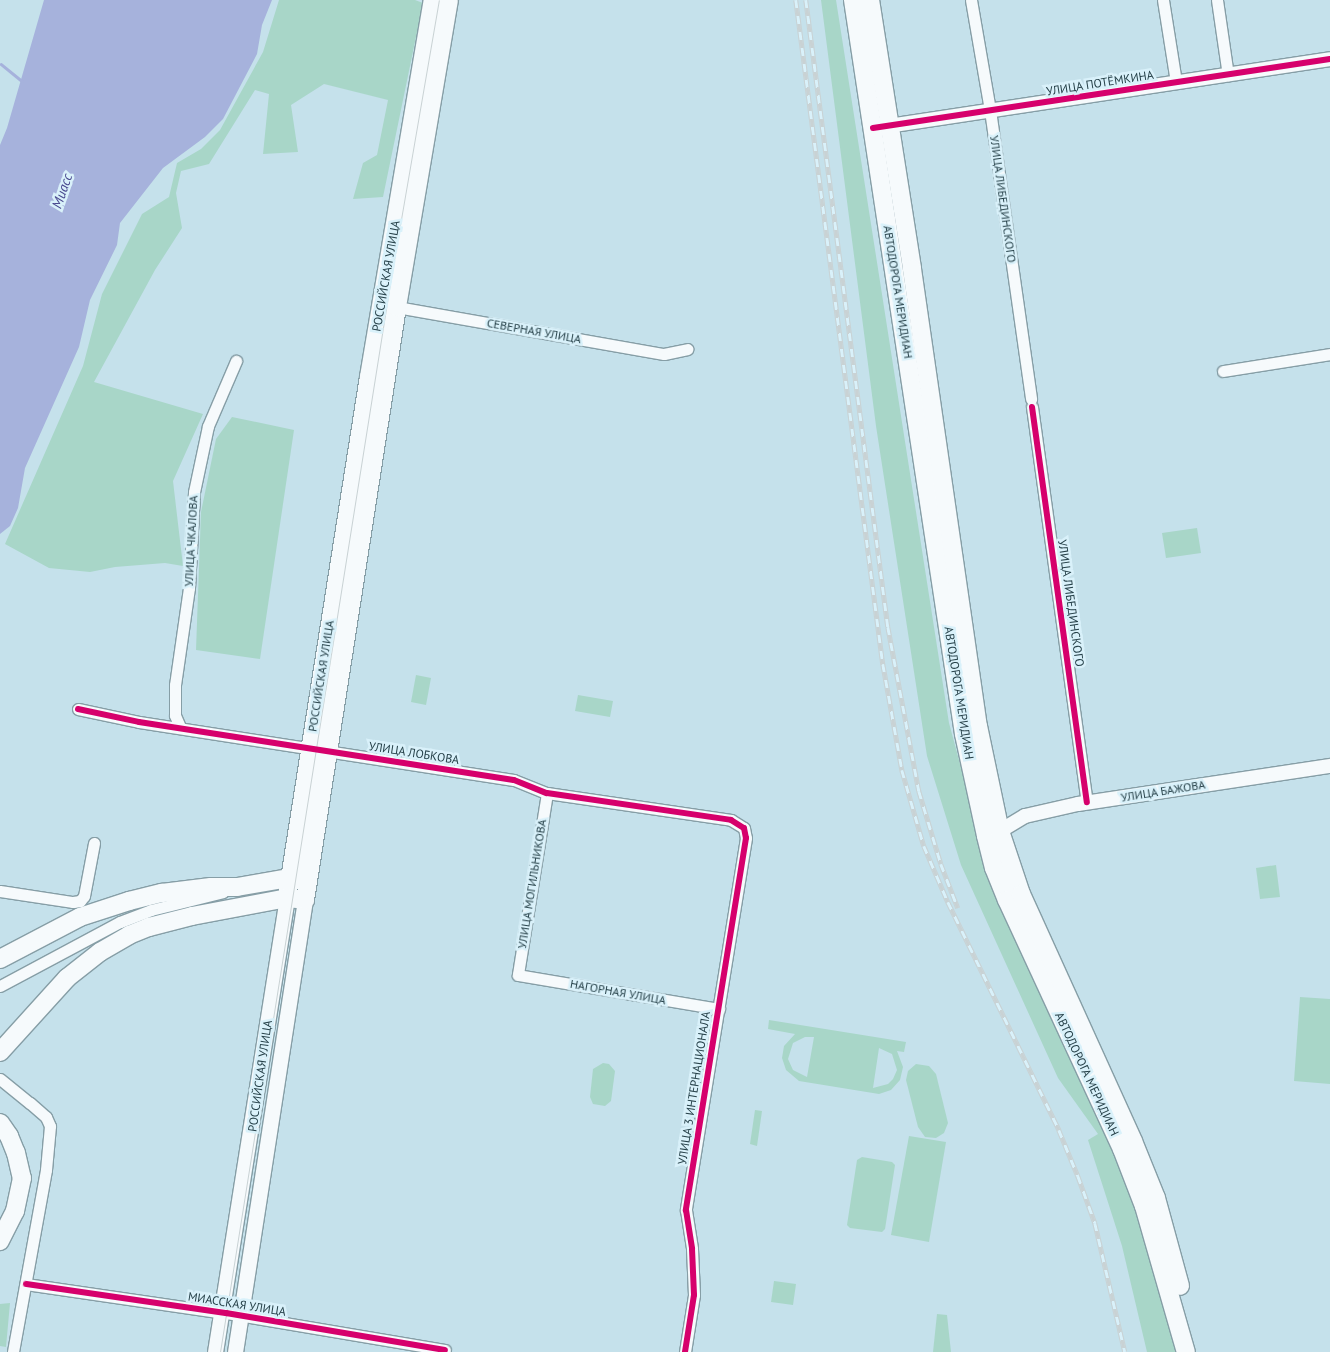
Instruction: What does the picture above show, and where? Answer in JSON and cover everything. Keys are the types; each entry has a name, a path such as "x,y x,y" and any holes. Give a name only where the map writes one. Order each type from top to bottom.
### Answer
{"main road":[{"name":"РОССИЙСКАЯ УЛИЦА","path":"215,1352 256,1107 310,748 389,305 433,0"},
{"name":"РОССИЙСКАЯ УЛИЦА","path":"389,305 449,0"},
{"name":"АВТОДОРОГА МЕРИДИАН","path":"854,0 881,127 978,726 1000,832 1009,863 1028,910 1134,1141 1156,1198 1197,1352"},
{"name":"АВТОДОРОГА МЕРИДИАН","path":"870,0 881,127 964,734 986,836 994,868 1007,900 1122,1150 1144,1206 1186,1352"},
{"name":"РОССИЙСКАЯ УЛИЦА","path":"235,1352 328,750 375,390"},
{"path":"0,959 51,930 114,905 162,893 211,887 237,888 309,876"},
{"path":"0,1052 52,992 77,968 100,952 140,930 192,916 287,898 304,900"},
{"path":"256,1107 273,1110"},
{"path":"0,1241 15,1212 22,1178 16,1153 5,1130"}],"street":[{"name":"УЛИЦА ЛИБЕДИНСКОГО","path":"971,0 990,110 1088,802"},
{"path":"1164,0 1176,82"},
{"path":"1217,0 1228,75"},
{"name":"УЛИЦА ПОТЁМКИНА","path":"881,127 1330,59"},
{"name":"СЕВЕРНАЯ УЛИЦА","path":"389,305 664,354 687,349"},
{"path":"1223,370 1330,354"},
{"name":"УЛИЦА ЧКАЛОВА","path":"180,727 175,715 175,685 189,588 194,492 208,426 236,361"},
{"name":"УЛИЦА ЛОБКОВА","path":"78,709 139,722 514,780 547,792 731,820 744,828"},
{"name":"УЛИЦА БАЖОВА","path":"1000,832 1026,816 1088,802 1330,766"},
{"name":"УЛИЦА МОГИЛЬНИКОВА","path":"518,975 547,792"},
{"name":"УЛИЦА 3 ИНТЕРНАЦИОНАЛА","path":"685,1352 694,1295 692,1249 686,1210 746,838 744,828"},
{"path":"0,891 73,902 80,901 84,896 94,843"},
{"path":"2,984 120,922 151,910 237,888"},
{"name":"НАГОРНАЯ УЛИЦА","path":"518,975 719,1009"},
{"path":"0,1079 46,1117 50,1126 48,1157 13,1352"},
{"name":"МИАССКАЯ УЛИЦА","path":"26,1284 222,1313 445,1350"}],"green space":[{"path":"279,0 415,0 423,3 383,197 353,199 363,163 377,155 388,100 324,84 291,105 298,152 263,154 269,94 255,90 209,164 181,171 176,193 182,228 155,270 94,382 203,414 173,481 183,566 165,563 115,567 90,572 49,568 5,544 83,366 102,294 142,214 169,197 177,163 201,149 220,130 263,52"},
{"path":"821,0 836,0 949,723 985,856 1140,1210 1178,1352 1147,1352 1122,1246 1088,1140 1098,1134 1058,1078 961,865 927,756 876,426"},
{"path":"232,417 294,430 260,659 196,650 201,512 216,439"},
{"path":"1197,528 1201,553 1166,558 1162,533"},
{"path":"416,675 431,678 426,705 411,702"},
{"path":"578,695 613,701 610,717 575,711"},
{"path":"1276,865 1280,897 1260,899 1256,868"},
{"path":"1300,997 1330,999 1330,1084 1294,1081"},
{"path":"769,1020 906,1042 904,1052 897,1051 903,1067 900,1080 891,1090 879,1094 799,1081 786,1070 782,1058 784,1046 795,1034 768,1029","holes":["805,1037 814,1037 807,1077 793,1070 788,1059 793,1043","879,1048 892,1054 897,1070 893,1079 888,1084 873,1088"]},
{"path":"603,1063 609,1064 615,1071 611,1101 605,1106 593,1104 590,1097 593,1069"},
{"path":"916,1064 929,1066 936,1074 948,1123 944,1133 936,1138 925,1137 918,1127 906,1080 908,1071"},
{"path":"755,1110 762,1111 757,1146 750,1144"},
{"path":"909,1136 946,1142 929,1242 891,1235"},
{"path":"862,1157 892,1162 895,1165 885,1229 882,1232 850,1228 847,1225 857,1160"},
{"path":"774,1281 796,1284 793,1305 771,1302"},
{"path":"10,1303 6,1347 0,1346 0,1304"},
{"path":"937,1314 947,1315 951,1352 933,1352"}],"water":[{"name":"Миасс","path":"44,0 272,0 262,25 257,54 223,119 205,137 163,168 120,223 117,245 90,300 79,347 25,468 18,508 10,526 0,534 0,145 7,128"}],"waterway":[{"path":"1,64 22,81"}],"tram line":[{"path":"220,1352 390,283 439,0"}],"railway":[{"path":"796,0 883,664 902,770 924,846 948,902 1059,1130 1078,1176 1095,1223 1125,1352"},
{"path":"806,0 888,627 919,791 941,864 958,908"}],"cycle path":[{"path":"873,128 1330,59"},
{"path":"1032,407 1087,802"},
{"path":"78,709 139,722 514,780 547,793 731,820 744,828 746,838 686,1210 692,1249 694,1295 685,1352"},
{"path":"26,1284 226,1313 445,1350"}]}
